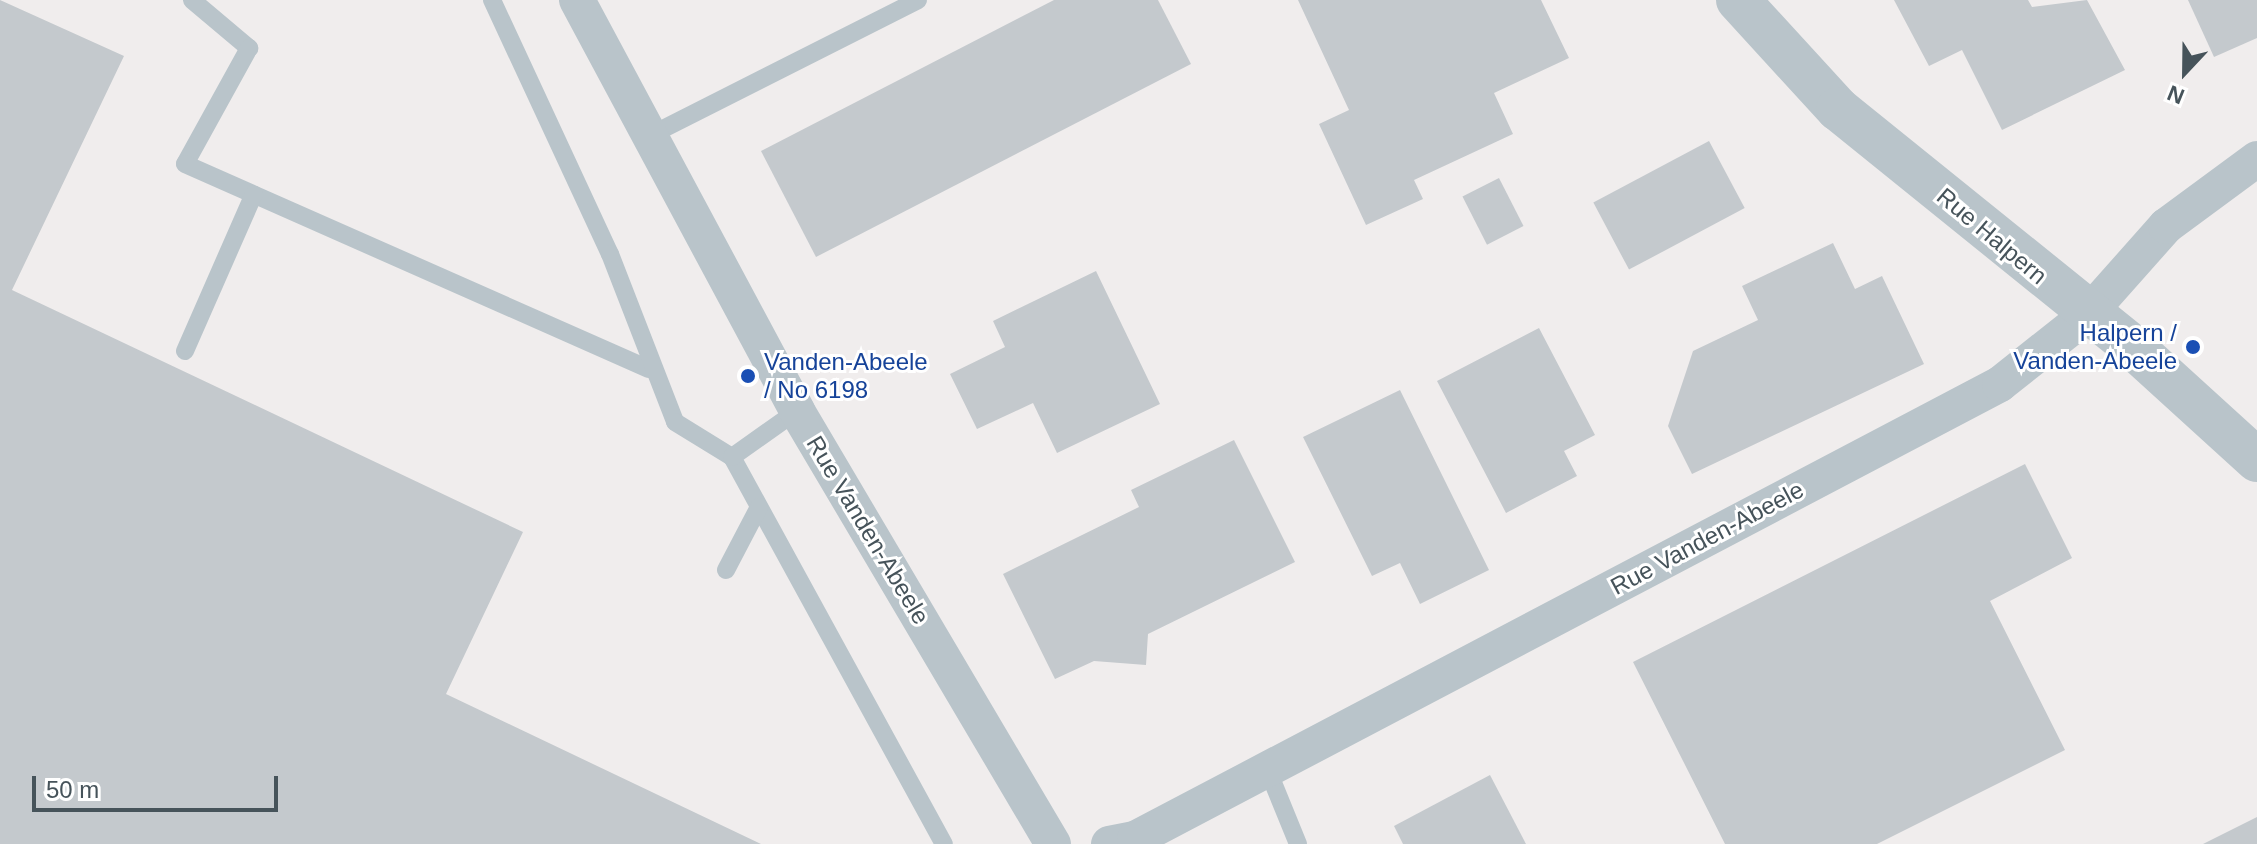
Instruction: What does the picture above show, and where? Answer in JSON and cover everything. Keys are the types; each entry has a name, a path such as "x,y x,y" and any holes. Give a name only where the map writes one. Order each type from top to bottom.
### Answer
{"street":[{"name":"Rue Vanden-Abeele","path":"577,0 797,411 1053,844"},
{"name":"Rue Halpern","path":"1738,0 1838,109 2257,460"},
{"name":"Rue Vanden-Abeele","path":"1109,844 1135,839 2000,384 2087,315 2166,226 2257,159"}],"lane":[{"path":"192,0 249,48 185,164 649,369"},
{"path":"492,0 610,254 649,369 675,422 732,457 944,844"},
{"path":"651,135 918,0"},
{"path":"185,351 254,194"},
{"path":"732,457 797,411"},
{"path":"726,570 759,507"},
{"path":"1267,768 1298,844"}],"building":[{"path":"0,0 124,56 12,290 523,532 446,694 761,844 0,844"},
{"path":"1054,0 1158,0 1191,64 816,257 761,151"},
{"path":"1298,0 1541,0 1569,58 1494,93 1513,134 1414,180 1423,199 1366,225 1319,124 1349,110"},
{"path":"1894,0 2028,0 2032,7 2087,0 2125,70 2002,130 1962,50 1929,66"},
{"path":"2188,0 2257,0 2257,38 2214,57"},
{"path":"1709,141 1745,208 1629,270 1593,203"},
{"path":"1499,178 1524,226 1487,245 1462,197"},
{"path":"1833,243 1855,289 1882,276 1924,364 1692,474 1668,426 1693,351 1758,320 1742,286"},
{"path":"1096,271 1160,404 1057,453 1033,403 977,429 950,374 1005,347 993,321"},
{"path":"1539,328 1595,435 1564,451 1577,476 1506,513 1437,381"},
{"path":"1400,390 1489,570 1420,604 1400,563 1372,576 1303,437"},
{"path":"1234,440 1295,562 1148,634 1146,665 1094,661 1055,679 1003,574 1139,507 1131,490"},
{"path":"2025,464 2072,558 1990,601 2065,750 1877,844 1725,844 1633,662"},
{"path":"1490,775 1526,844 1403,844 1394,826"},
{"path":"2257,817 2257,844 2203,844"}],"place":[{"name":"Halpern / Vanden-Abeele","path":"2193,347"},
{"name":"Vanden-Abeele / No 6198","path":"748,376"}]}
